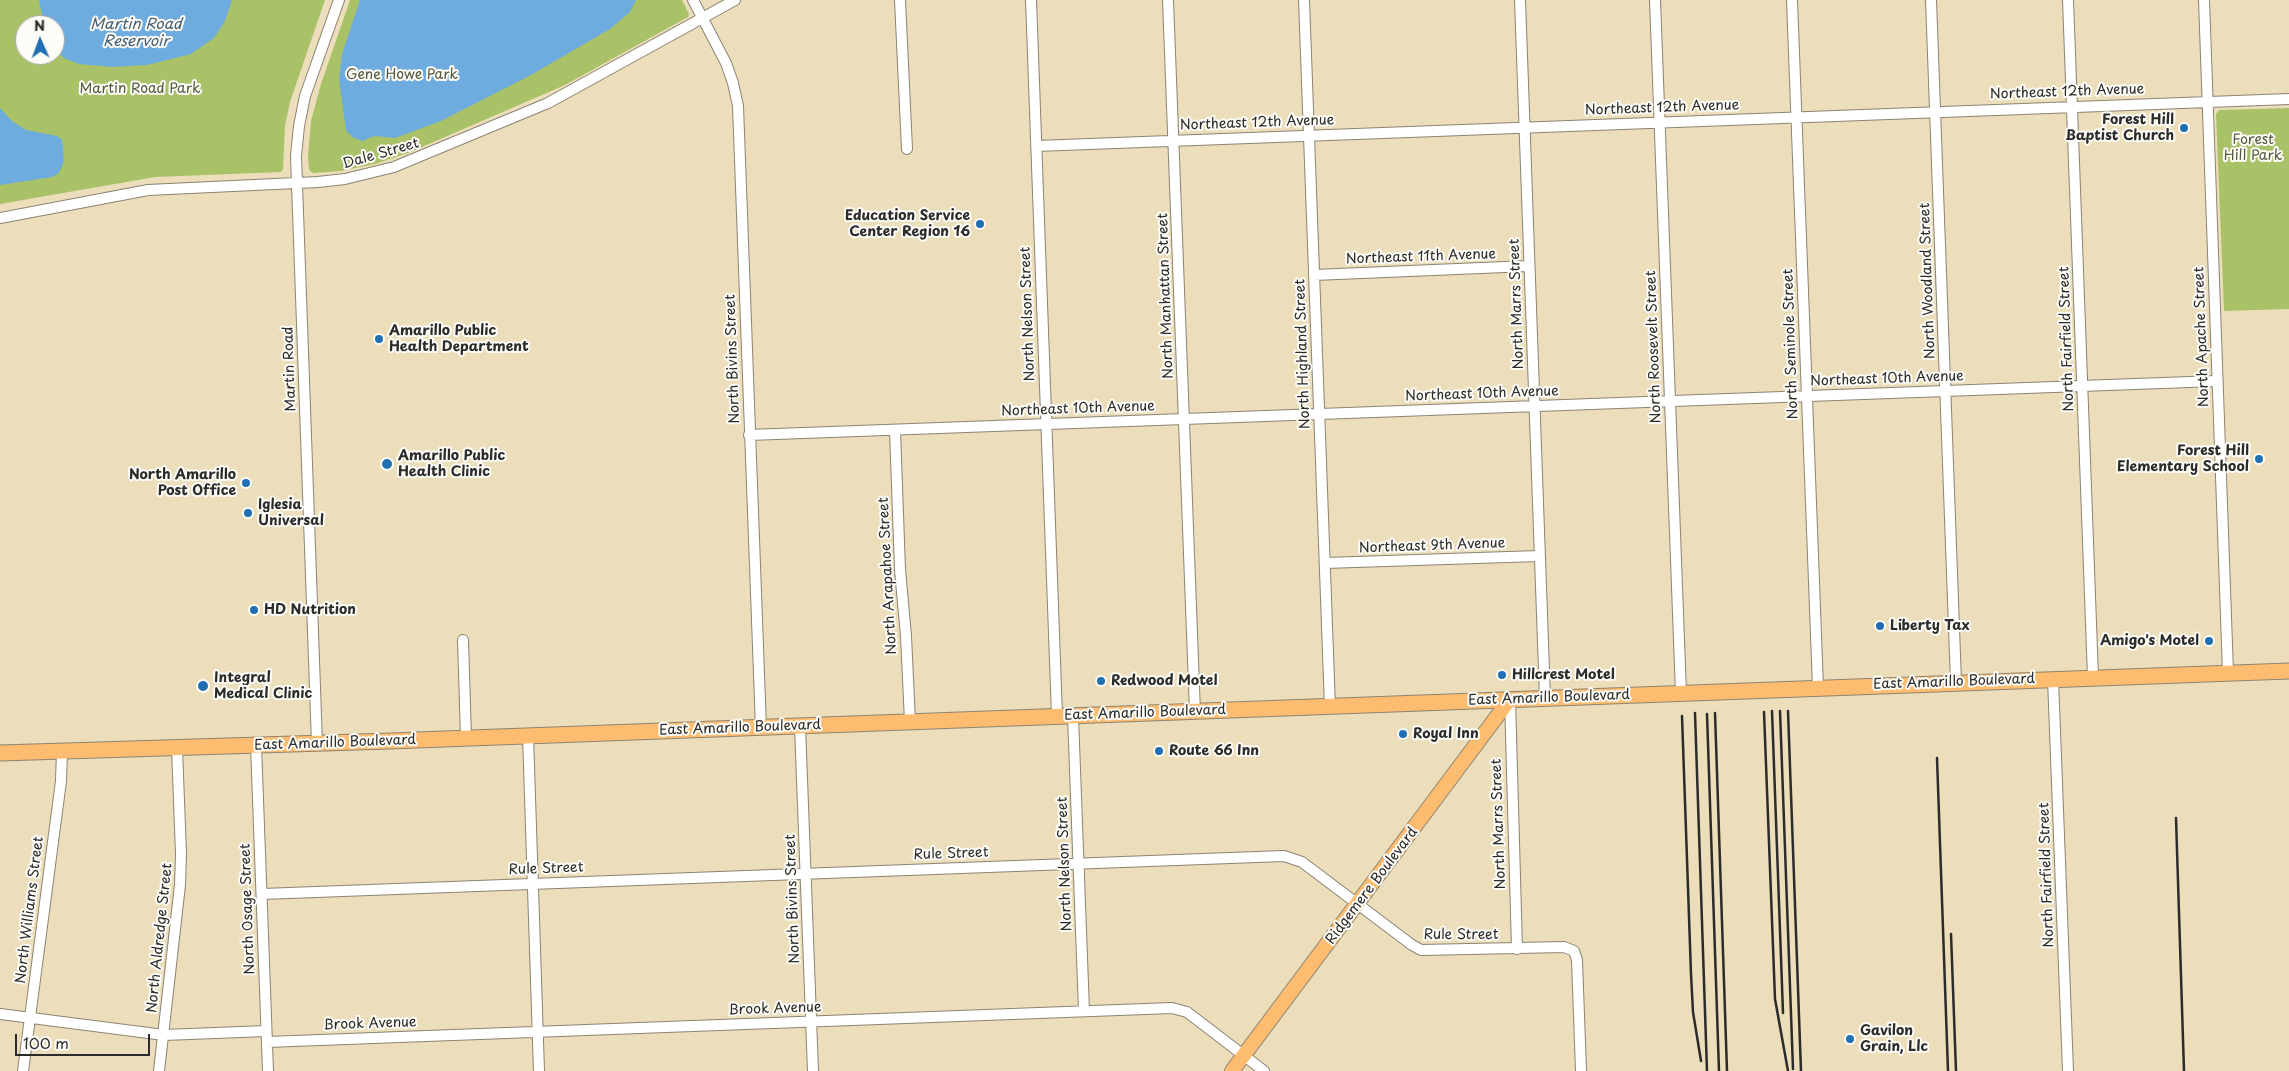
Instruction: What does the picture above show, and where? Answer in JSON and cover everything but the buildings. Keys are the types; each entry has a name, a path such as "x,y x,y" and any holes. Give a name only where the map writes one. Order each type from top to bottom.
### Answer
{"highway":[{"name":"East Amarillo Boulevard","path":"0,753 761,728 2289,670"}],"main road":[{"name":"Ridgemere Boulevard","path":"1232,1071 1358,905 1510,699"}],"street":[{"name":"Martin Road","path":"317,744 297,143 302,110 339,0"},
{"name":"North Bivins Street","path":"693,0 730,72 738,106 761,728"},
{"name":"Dale Street","path":"0,218 156,190 297,183 358,177 394,168 548,103 735,0"},
{"path":"900,0 907,148"},
{"name":"North Nelson Street","path":"1031,0 1057,716"},
{"name":"North Manhattan Street","path":"1168,0 1196,712"},
{"name":"North Highland Street","path":"1304,0 1330,707"},
{"name":"North Marrs Street","path":"1520,0 1545,698"},
{"name":"North Roosevelt Street","path":"1655,0 1681,693"},
{"name":"North Seminole Street","path":"1792,0 1818,688"},
{"name":"North Woodland Street","path":"1931,0 1956,682"},
{"name":"North Fairfield Street","path":"2068,0 2093,677"},
{"name":"North Apache Street","path":"2204,0 2228,672"},
{"name":"Northeast 12th Avenue","path":"1036,146 1309,134 2289,99"},
{"name":"Northeast 11th Avenue","path":"1314,274 1529,266"},
{"name":"Northeast 10th Avenue","path":"749,435 2217,381"},
{"name":"North Arapahoe Street","path":"895,430 900,570 906,636 910,722"},
{"name":"Northeast 9th Avenue","path":"1325,563 1539,556"},
{"path":"462,640 466,738"},
{"name":"North Fairfield Street","path":"2053,679 2068,1071"},
{"name":"North Marrs Street","path":"1510,699 1517,949"},
{"name":"North Nelson Street","path":"1073,716 1084,1011"},
{"name":"North Bivins Street","path":"800,726 813,1071"},
{"path":"528,736 539,1071"},
{"name":"North Osage Street","path":"256,745 268,1071"},
{"name":"North Aldredge Street","path":"159,1071 180,885 181,854 177,748"},
{"name":"North Williams Street","path":"23,1071 61,781 62,752"},
{"name":"Rule Street","path":"262,894 1284,856 1302,862 1421,950 1570,948 1577,955 1581,1071"},
{"name":"Brook Avenue","path":"0,1014 164,1035 267,1036 538,1031 1163,1008 1182,1009 1264,1071"}],"green space":[{"name":"Martin Road Park","path":"0,0 325,0 290,102 285,126 283,169 281,172 155,177 0,204"},
{"name":"Gene Howe Park","path":"350,0 682,0 689,14 688,17 565,85 408,153 375,164 341,171 313,173 309,170 308,156 311,121 321,84"},
{"name":"Forest Hill Park","path":"2289,108 2289,309 2224,311 2216,114 2219,110"}],"water":[{"name":"Martin Road Reservoir","path":"39,0 232,0 225,21 214,38 191,54 147,65 112,67 79,64 65,58 65,15 42,15"},
{"name":"Gene Howe Park","path":"360,0 636,0 630,12 610,29 531,75 441,121 395,138 374,136 363,141 354,138 346,131 339,79 342,54"},
{"path":"0,108 12,121 26,130 57,136 62,140 64,161 59,173 52,177 0,185"}],"railway":[{"path":"1772,711 1783,1013"},
{"path":"1780,711 1793,1069"},
{"path":"1788,711 1801,1071"},
{"path":"1764,712 1775,999 1788,1071"},
{"path":"1695,713 1707,1071"},
{"path":"1715,713 1727,1071"},
{"path":"1707,714 1719,1071"},
{"path":"1682,716 1693,1012 1701,1061"},
{"path":"1937,758 1948,1071"},
{"path":"2176,818 2184,1071"},
{"path":"1951,934 1956,1071"}],"place":[{"name":"Forest Hill Baptist Church","path":"2184,128"},
{"name":"Education Service Center Region 16","path":"980,224"},
{"name":"Amarillo Public Health Department","path":"379,339"},
{"name":"Forest Hill Elementary School","path":"2259,459"},
{"name":"Amarillo Public Health Clinic","path":"387,464"},
{"name":"North Amarillo Post Office","path":"246,483"},
{"name":"Iglesia Universal","path":"248,513"},
{"name":"HD Nutrition","path":"254,610"},
{"name":"Liberty Tax","path":"1880,626"},
{"name":"Amigo's Motel","path":"2209,641"},
{"name":"Hillcrest Motel","path":"1502,675"},
{"name":"Redwood Motel","path":"1101,681"},
{"name":"Integral Medical Clinic","path":"203,686"},
{"name":"Royal Inn","path":"1403,734"},
{"name":"Route 66 Inn","path":"1159,751"},
{"name":"Gavilon Grain, Llc","path":"1850,1039"}]}
